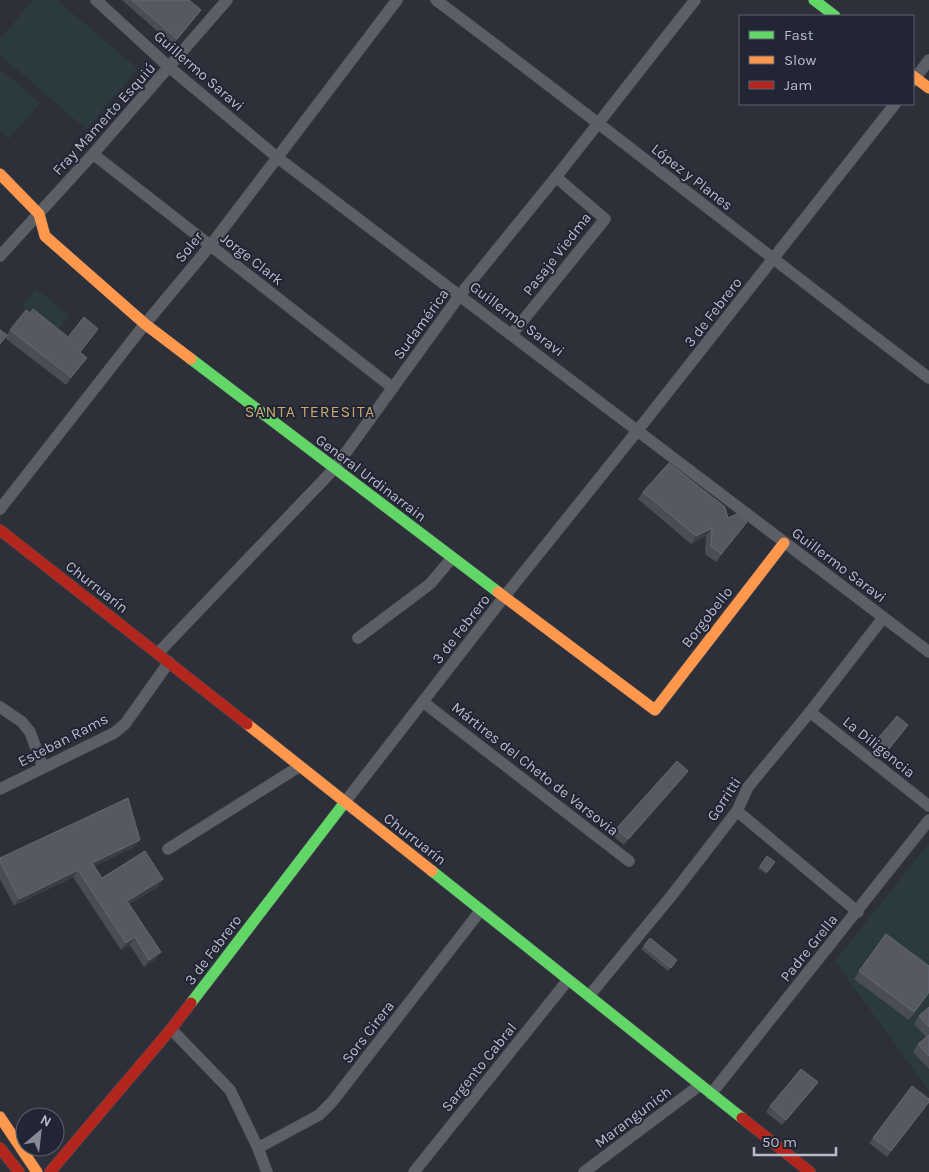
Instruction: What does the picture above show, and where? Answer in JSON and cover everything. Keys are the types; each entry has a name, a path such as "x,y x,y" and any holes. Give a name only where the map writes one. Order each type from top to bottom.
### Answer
{"street":[{"name":"Guillermo Saravi","path":"96,0 170,67 278,158 929,652"},
{"name":"Fray Mamerto Esquiú","path":"0,256 93,154 227,0"},
{"name":"Soler","path":"0,509 145,324 210,246 398,0"},
{"name":"López y Planes","path":"436,0 599,122 773,259 929,378"},
{"name":"Sudamérica","path":"158,653 334,469 460,295 556,177 695,0"},
{"path":"814,0 834,15"},
{"path":"929,60 914,78 929,88"},
{"name":"3 de Febrero","path":"50,1172 171,1029 504,597 894,105"},
{"name":"Jorge Clark","path":"93,154 393,388"},
{"name":"General Urdinarrain","path":"0,174 39,214 45,236 145,324 334,469 655,710"},
{"name":"Pasaje Viedma","path":"512,334 605,219 556,177"},
{"name":"Churruarín","path":"0,530 158,653 810,1172"},
{"name":"Borgobello","path":"655,710 784,543"},
{"path":"358,638 430,584 452,558"},
{"name":"Gorritti","path":"589,996 672,896 737,811 748,787 810,712 883,618"},
{"name":"Esteban Rams","path":"0,789 114,733 125,724 169,662"},
{"name":"Mártires del Cheto de Varsovia","path":"423,702 629,860"},
{"path":"0,707 22,722 30,732 43,767"},
{"name":"La Diligencia","path":"810,712 929,806"},
{"path":"168,850 300,766"},
{"path":"737,811 858,912"},
{"name":"Padre Grella","path":"712,1094 929,820"},
{"name":"Sors Cirera","path":"258,1148 319,1115 332,1102 480,910"},
{"name":"Sargento Cabral","path":"414,1172 568,980"},
{"path":"171,1029 230,1090 258,1148 267,1172"},
{"name":"Marangunich","path":"584,1172 700,1085"},
{"path":"0,1117 37,1172"},
{"path":"0,1148 19,1172"}],"shaded area":[{"path":"33,0 57,0 138,69 86,129 0,55 0,39"},
{"path":"0,69 40,103 9,139 0,132"},
{"path":"36,289 69,316 55,333 22,306"},
{"path":"929,843 929,1091 835,961"}],"building":[{"path":"132,0 189,0 201,10 177,39"},
{"path":"33,309 68,337 84,317 98,329 80,352 87,358 71,377 10,330 26,310 30,313"},
{"path":"0,330 7,335 0,344"},
{"path":"669,463 725,507 728,518 737,514 747,522 721,554 711,546 712,528 696,536 643,492"},
{"path":"897,716 908,725 888,750 876,741"},
{"path":"677,761 688,771 628,839 616,829"},
{"path":"128,798 140,840 92,863 102,878 145,851 163,879 127,901 161,952 149,960 135,937 126,943 78,870 19,899 0,861 0,858"},
{"path":"767,856 775,862 767,872 760,866"},
{"path":"886,934 929,966 929,992 914,1012 859,971"},
{"path":"650,938 677,960 671,968 644,946"},
{"path":"929,1007 929,1027 919,1016"},
{"path":"929,1035 929,1056 918,1044"},
{"path":"801,1069 818,1082 786,1120 770,1106"},
{"path":"912,1086 929,1099 929,1102 891,1151 873,1138"}],"traffic: fast":[{"path":"814,0 834,15"},
{"path":"191,359 498,592"},
{"path":"191,1003 345,802"},
{"path":"432,871 742,1118"}],"traffic: slow":[{"path":"914,77 929,88"},
{"path":"0,174 39,214 45,236 145,324 191,359"},
{"path":"498,592 655,710 784,543"},
{"path":"247,724 432,871"},
{"path":"0,1117 37,1172"}],"traffic: jam":[{"path":"0,530 247,724"},
{"path":"50,1172 191,1003"},
{"path":"742,1118 810,1172"},
{"path":"0,1148 19,1172"}],"district":[{"name":"SANTA TERESITA","path":"310,411"}]}
